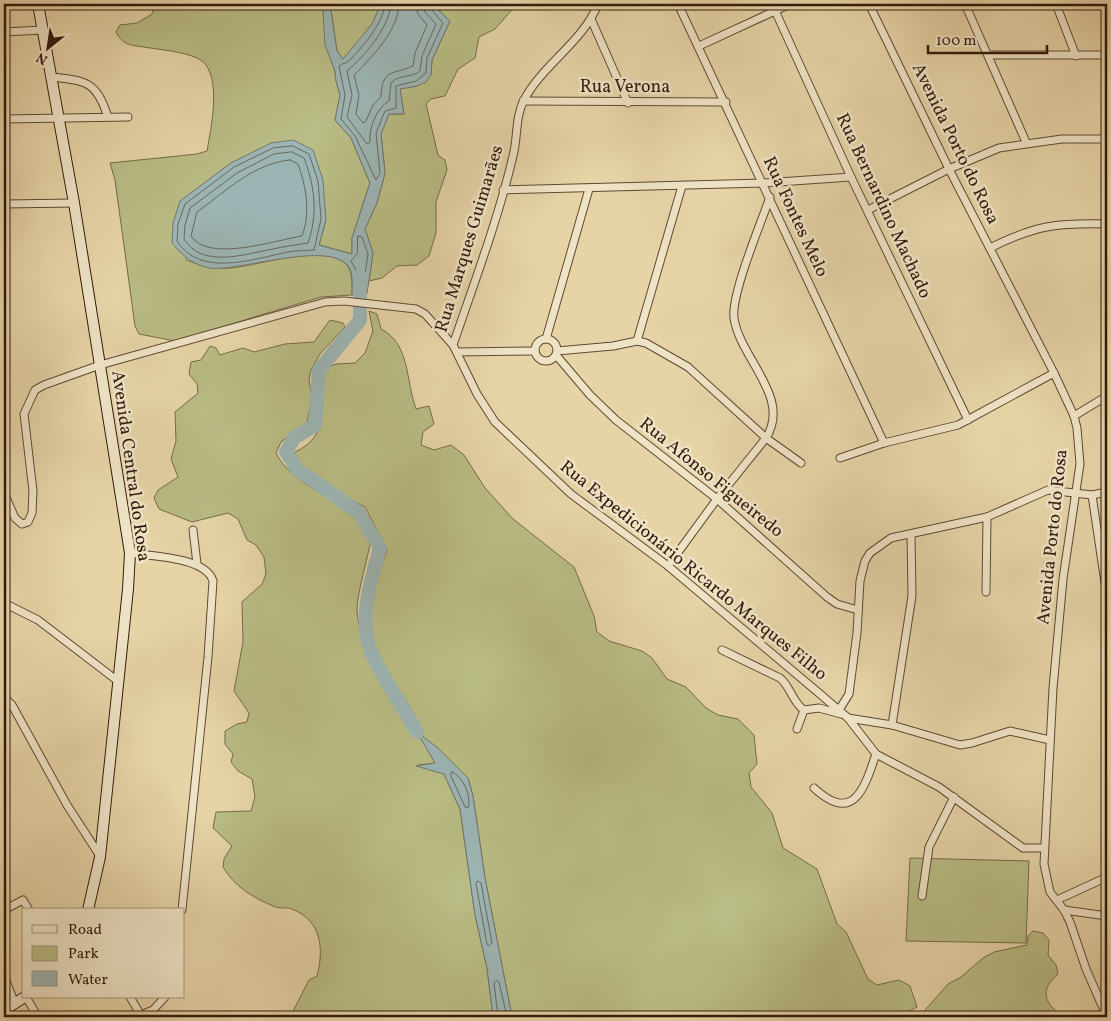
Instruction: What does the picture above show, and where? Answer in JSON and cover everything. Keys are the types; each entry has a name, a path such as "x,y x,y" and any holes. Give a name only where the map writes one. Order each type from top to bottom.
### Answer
{"street":[{"name":"Avenida Central do Rosa","path":"38,4 74,203 130,553 119,682 100,857 88,908"},
{"name":"Rua Marques Guimarães","path":"455,348 513,156 517,123 523,101 534,84 591,19 598,4"},
{"name":"Rua Fontes Melo","path":"678,4 726,102 884,442"},
{"name":"Rua Bernardino Machado","path":"772,4 851,177 968,420"},
{"path":"699,46 790,4"},
{"name":"Avenida Porto do Rosa","path":"869,4 949,169 1054,373 1074,416 1079,448 1077,493 1069,526 1062,579 1050,740 1044,848 1045,876 1050,892 1064,910 1086,969 1107,1017"},
{"path":"965,4 1026,142"},
{"path":"1056,4 1076,56"},
{"path":"591,19 628,102"},
{"path":"4,32 43,30"},
{"path":"989,55 1107,55"},
{"path":"51,77 74,79 90,84 101,95 108,117"},
{"name":"Rua Verona","path":"523,101 726,102"},
{"path":"4,119 128,116"},
{"path":"868,210 949,169 999,148 1026,142 1062,139 1107,139"},
{"path":"503,190 764,184 851,177"},
{"path":"637,341 682,186"},
{"path":"546,339 589,189"},
{"path":"668,566 766,438 774,422 774,408 764,382 741,339 734,314 741,282 770,197"},
{"path":"4,204 74,203"},
{"path":"990,248 1015,236 1044,226 1072,223 1107,224"},
{"name":"Rua Marques Guimarães","path":"4,493 15,518 22,524 28,522 32,512 33,491 24,414 30,396 44,385 100,366 337,301 374,303 416,309 425,314 455,348"},
{"path":"535,351 538,343 546,339 555,342 557,353"},
{"path":"455,348 535,351 542,360 548,361 557,353 637,341 656,347 688,366 766,438 802,463"},
{"name":"Rua Expedicionário Ricardo Marques Filho","path":"455,348 477,394 496,422 571,494 668,566 843,714 876,754 902,766 954,797 1018,845 1024,848 1044,848"},
{"name":"Rua Afonso Figueiredo","path":"557,353 590,395 616,420 717,500 827,597 837,604 858,610"},
{"path":"840,458 884,442 958,425 1054,373"},
{"path":"1074,416 1107,396"},
{"path":"843,714 849,694 860,581 865,561 870,553 891,538 988,517 1048,490 1092,495 1107,492"},
{"path":"1092,495 1107,596"},
{"path":"986,592 988,517"},
{"path":"193,530 197,564"},
{"path":"892,725 912,596 911,534"},
{"path":"130,553 197,564 212,577 213,587 182,908"},
{"path":"4,604 38,620 119,682"},
{"path":"722,650 780,678 785,682 797,705 804,710 819,708 892,725 960,744 972,743 1010,731 1050,740"},
{"path":"4,697 16,711 67,805 100,857"},
{"path":"797,729 804,710"},
{"path":"814,788 835,803 845,804 852,802 860,793 876,754"},
{"path":"922,896 929,847 954,797"},
{"path":"1057,900 1107,878"},
{"path":"4,910 23,900 28,908"},
{"path":"1064,910 1107,916"},
{"path":"4,976 14,1004"},
{"path":"4,1010 24,998"},
{"path":"27,998 38,1017"},
{"path":"131,998 142,1016 153,1010 164,998"}],"green space":[{"path":"156,4 319,4 323,10 326,45 335,71 340,95 335,120 351,138 370,183 352,238 352,254 319,245 326,220 248,156 231,163 196,190 186,260 208,267 225,268 291,257 324,255 337,258 347,265 351,276 352,295 321,297 175,341 139,334 135,326 115,180 110,163 197,154 207,151 214,100 211,74 205,64 197,58 178,52 131,45 121,40 116,32 120,25 137,23 152,14"},
{"path":"330,4 381,4 372,24 344,60 337,51"},
{"path":"432,4 517,4 495,29 479,37 475,58 458,69 445,96 431,99 426,104 438,155 445,160 447,170 436,202 436,233 429,256 417,265 397,266 382,278 369,281 373,253 365,229 377,203 385,173 381,134 389,114 404,114 400,89 417,86 431,75 432,60 450,21"},
{"path":"369,311 377,314 381,329 390,335 402,353 416,409 429,406 434,424 423,432 421,445 434,450 451,445 464,455 485,488 513,519 574,567 594,616 597,632 609,641 642,651 652,658 667,679 686,687 706,708 718,715 738,719 754,735 757,764 749,773 751,787 772,813 783,848 817,869 837,924 846,932 868,979 877,985 899,980 910,986 917,1007 898,1017 512,1017 485,878 473,796 468,778 419,733 435,763 418,765 444,774 460,809 475,915 487,968 493,1017 290,1017 309,980 317,976 320,946 315,928 302,914 292,909 276,907 265,903 239,886 223,867 224,859 232,846 213,828 216,812 251,811 255,797 252,779 238,771 231,762 233,754 225,744 225,731 237,724 247,722 249,713 234,691 243,642 242,602 262,584 266,574 264,557 256,545 247,540 238,519 228,513 192,522 159,509 154,498 158,490 178,477 171,459 176,441 175,412 198,393 197,384 189,374 191,362 201,360 210,346 216,348 220,355 243,348 254,352 285,344 314,342 330,320 343,323 345,327 320,354 311,370 309,381 312,397 307,423 281,442 276,453 288,470 342,507 371,539 357,603 359,624 370,658 387,693 407,721 417,731 414,715 377,652 371,628 376,582 387,550 365,507 348,499 303,470 295,457 295,452 307,445 315,436 319,426 325,368 336,364 355,363 365,353 373,331"},
{"path":"910,858 1029,861 1026,943 906,941"},
{"path":"1033,931 1043,933 1049,940 1048,955 1056,965 1058,974 1048,986 1046,997 1053,1008 1065,1017 919,1017 948,984 961,977 983,958 994,952 1027,945 1028,936"},
{"path":"1078,1015 1091,1017 1065,1017"}],"water":[{"path":"319,4 330,4 337,51 343,59 372,24 381,4 432,4 450,21 432,60 431,75 426,82 417,86 400,89 404,114 389,114 381,134 385,173 377,203 365,229 373,253 367,294 352,295 351,272 343,261 328,256 286,258 241,266 209,268 188,259 172,243 173,223 180,201 231,163 271,143 293,140 313,150 323,180 326,220 319,245 352,254 352,238 370,183 351,138 335,120 340,95 335,71 325,45 323,10"},
{"path":"417,732 438,748 468,778 473,796 485,878 512,1017 493,1017 487,968 475,915 460,809 444,774 416,766 435,763"}],"waterway":[{"path":"360,276 360,320 319,370 315,425 294,438 286,452 297,469 359,513 380,548 367,600 367,639 380,670 417,732"}]}
